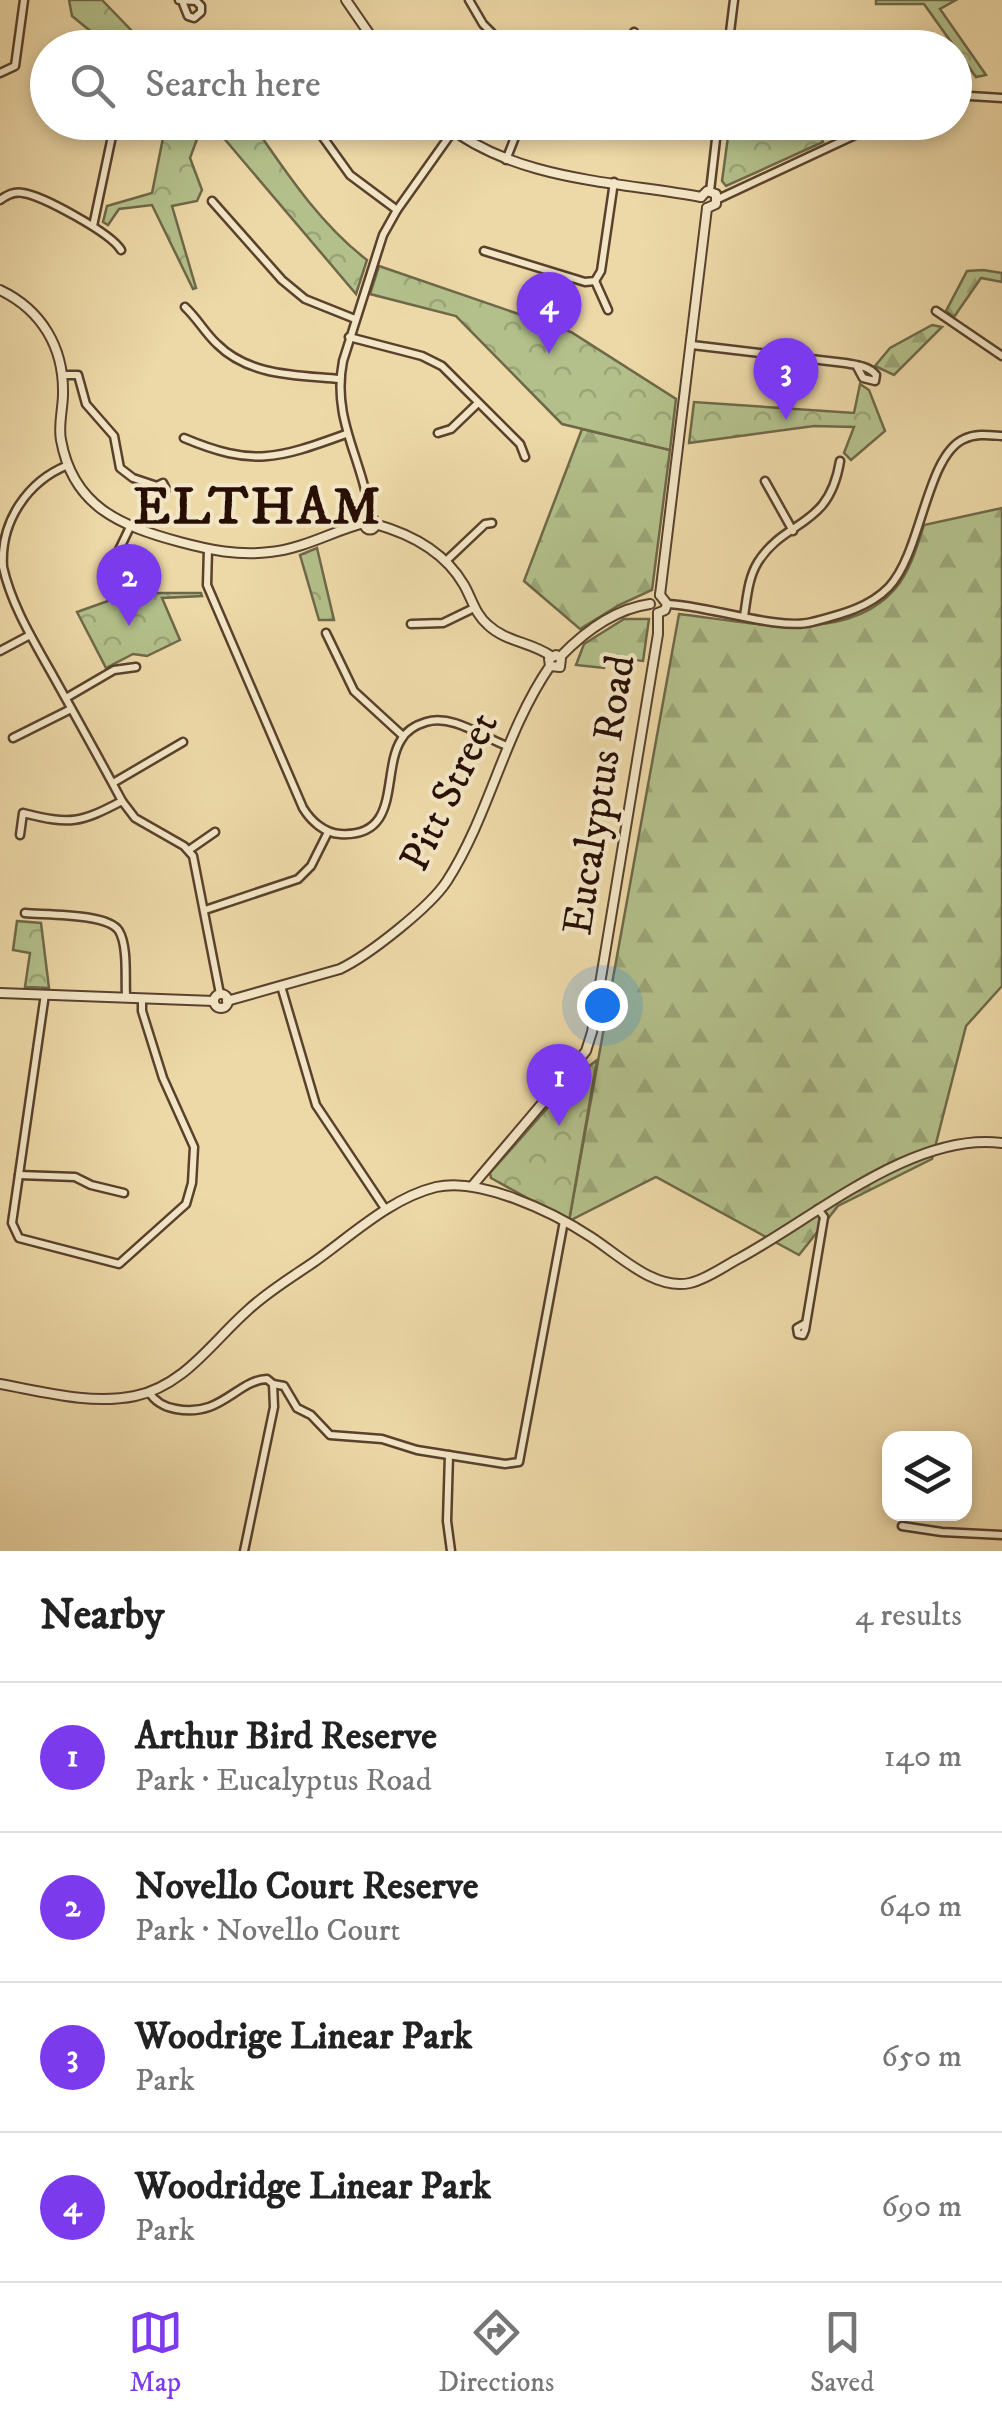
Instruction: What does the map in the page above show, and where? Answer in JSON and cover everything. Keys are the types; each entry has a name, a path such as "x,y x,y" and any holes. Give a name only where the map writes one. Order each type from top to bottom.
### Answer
{"street":[{"path":"0,73 12,70 16,62 24,0"},
{"path":"346,0 367,30"},
{"path":"469,0 489,30"},
{"path":"730,30 734,0"},
{"path":"972,96 1002,98"},
{"path":"93,226 112,140"},
{"path":"325,140 350,176 397,210"},
{"path":"370,524 367,493 346,434 339,379 384,234 447,140"},
{"path":"469,140 506,160 545,172 701,196 710,191"},
{"path":"506,160 514,140"},
{"path":"710,191 716,140"},
{"path":"701,196 702,205 714,206 718,199 844,140"},
{"path":"484,251 585,282 595,280 601,271 614,182"},
{"path":"710,191 718,199"},
{"path":"0,200 11,193 25,193 111,236 121,250"},
{"path":"212,202 282,280 305,298 355,320"},
{"path":"660,596 707,208"},
{"path":"595,280 608,310"},
{"path":"0,290 28,307 46,328 58,352 64,375 60,426 68,465 92,502 130,527 208,550 244,554 270,552 370,524 394,530 419,541 446,561 474,608 496,632 554,660"},
{"path":"185,308 218,345 242,362 272,372 339,379"},
{"path":"936,312 1002,356"},
{"path":"349,337 433,360 520,444 525,457"},
{"path":"692,346 856,365"},
{"path":"64,375 78,376 86,404 114,436 120,468 133,478 156,486"},
{"path":"438,433 451,429 478,403"},
{"path":"184,438 224,455 256,458 290,454 346,434"},
{"path":"660,596 668,604 804,624 872,601 892,584 910,554 937,472 948,452 970,437 1002,436"},
{"path":"744,616 756,564 767,550 808,521 828,497 840,460"},
{"path":"68,465 38,480 16,505 4,539 1,564 30,634 122,801 148,828 189,850 196,863 221,999"},
{"path":"765,480 792,531"},
{"path":"446,561 485,524 492,522"},
{"path":"107,575 130,527"},
{"path":"208,550 206,585 303,808 328,832 354,833 383,812 395,753 403,736 421,724 440,720 507,746"},
{"path":"660,596 652,598 650,604 658,612 668,604"},
{"name":"Pitt Street","path":"0,992 126,996 142,1001 221,999 281,986 356,961 436,895 454,870 530,695 554,660 580,636 622,610 650,604"},
{"path":"410,624 443,623 474,608"},
{"name":"Eucalyptus Road","path":"473,1185 586,1051 658,634 658,612"},
{"path":"326,633 354,691 403,736"},
{"path":"0,651 30,634"},
{"path":"66,698 114,670 136,667"},
{"path":"12,738 71,709"},
{"path":"113,783 183,742"},
{"path":"20,835 23,814 84,820 122,801"},
{"path":"189,850 215,832"},
{"path":"206,910 298,880 312,866 328,832"},
{"path":"25,913 100,920 114,926 121,937 126,996"},
{"path":"281,986 316,1104 386,1210"},
{"path":"45,994 12,1223 19,1238 119,1264 186,1204 192,1183 194,1147 164,1078 142,1001"},
{"path":"0,1384 98,1399 150,1392 187,1370 256,1304 386,1210 423,1191 455,1184 493,1189 564,1221 656,1280 676,1285 699,1280 790,1231 838,1196 938,1148 974,1141 1002,1143"},
{"path":"19,1175 74,1177 124,1193"},
{"path":"806,1323 822,1236 824,1217 818,1210"},
{"path":"150,1392 155,1401 165,1406 195,1410 267,1379 284,1386 297,1408 311,1414 330,1436 382,1438 406,1448 512,1464 522,1457 564,1221"},
{"path":"244,1551 274,1407 274,1384"},
{"path":"449,1455 447,1521 451,1551"},
{"path":"902,1526 1002,1535"}],"green space":[{"path":"69,0 102,0 131,30 89,30 72,16"},
{"path":"876,0 956,0 940,9 955,30 943,30 924,4 876,4"},
{"path":"972,55 986,75 976,77 972,71"},
{"path":"163,140 197,140 190,158 202,190 197,201 172,206 196,288 193,289 152,205 119,209 108,225 103,222 107,206 152,193"},
{"path":"225,140 264,140 318,213 367,260 356,294"},
{"path":"728,140 822,140 726,186 722,181"},
{"path":"379,266 571,332 676,399 670,450 562,424 456,316 370,294"},
{"path":"967,271 1002,273 1002,282 981,278 954,317 946,311"},
{"path":"932,325 942,327 894,375 875,366 890,348"},
{"path":"860,384 869,390 885,431 851,460 844,453 854,427 814,426 689,443 694,402 854,413"},
{"path":"582,429 670,450 652,590 580,629 524,581"},
{"path":"1002,508 1002,986 966,1026 932,1159 838,1206 799,1255 656,1177 569,1221 679,614 792,626 849,618 874,607 895,589 909,567 924,525"},
{"path":"317,548 334,620 319,620 300,555"},
{"path":"118,575 152,593 202,596 162,598 180,640 147,656 133,654 106,668 77,612 108,601"},
{"path":"624,619 649,619 643,661 606,657 604,668 576,665 584,644"},
{"path":"17,921 41,923 49,988 25,987 30,953 13,950"},
{"path":"597,1060 569,1221 491,1178 490,1173 574,1078"}],"place":[{"name":"Woodridge Linear Park","path":"549,354"},
{"name":"Woodrige Linear Park","path":"786,420"},
{"name":"Novello Court Reserve","path":"129,626"},
{"name":"Arthur Bird Reserve","path":"559,1126"}],"district":[{"name":"ELTHAM","path":"258,508"}]}
